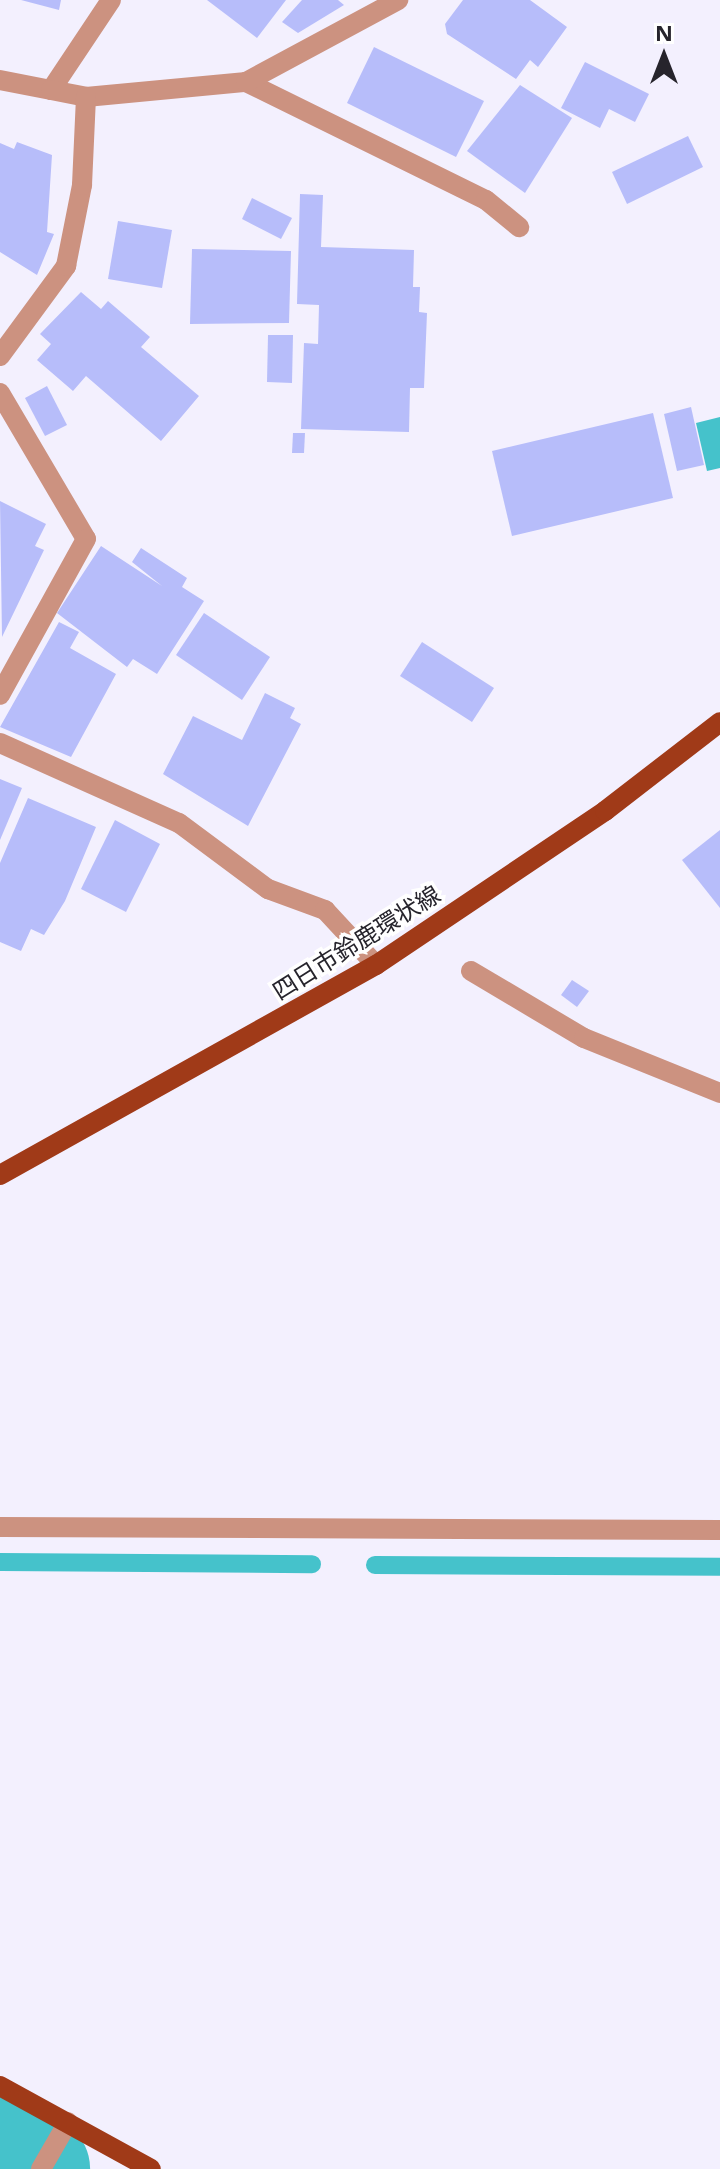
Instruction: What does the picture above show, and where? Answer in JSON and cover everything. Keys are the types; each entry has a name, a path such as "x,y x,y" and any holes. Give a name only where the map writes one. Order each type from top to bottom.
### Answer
{"main road":[{"name":"四日市鈴鹿環状線","path":"0,1175 376,965 605,811 720,722"},
{"path":"0,2086 151,2169"}],"street":[{"path":"51,90 111,0"},
{"path":"0,80 86,97 246,82 398,0"},
{"path":"246,82 486,200 519,227"},
{"path":"0,356 66,266 82,185 86,97"},
{"path":"0,393 86,539 0,695"},
{"path":"0,743 179,823 268,889 325,910 376,965"},
{"path":"471,971 584,1038 720,1093"},
{"path":"0,1527 720,1530"},
{"path":"41,2169 68,2122"}],"water":[{"path":"720,417 720,468 707,471 696,423"}],"building":[{"path":"21,0 61,0 59,10"},
{"path":"207,0 286,0 257,38"},
{"path":"302,0 338,0 344,5 298,33 282,22"},
{"path":"463,0 530,0 567,27 538,67 530,60 516,79 447,34 445,24"},
{"path":"374,47 484,101 456,157 347,103"},
{"path":"585,62 649,94 635,122 609,109 600,128 561,108"},
{"path":"520,85 572,118 525,193 467,151"},
{"path":"688,136 703,167 627,204 612,172"},
{"path":"17,142 52,155 47,232 54,234 37,275 0,252 0,143 14,149"},
{"path":"300,194 323,195 321,247 414,250 413,287 420,287 419,312 427,313 424,388 410,388 409,432 301,429 304,343 318,344 319,305 297,304"},
{"path":"252,198 292,218 281,239 242,219"},
{"path":"118,221 172,230 162,288 108,279"},
{"path":"192,249 291,251 289,323 190,324"},
{"path":"81,292 101,309 108,301 150,337 141,347 199,396 161,441 86,376 73,391 37,360 51,344 40,334"},
{"path":"268,335 293,335 292,383 267,382"},
{"path":"47,386 67,425 45,436 25,398"},
{"path":"691,407 704,465 677,471 664,414"},
{"path":"653,413 673,498 512,536 492,451"},
{"path":"293,433 305,433 304,453 292,453"},
{"path":"0,501 46,524 35,546 44,550 2,637"},
{"path":"101,546 162,586 132,562 141,548 187,578 182,587 204,601 157,674 133,659 127,667 57,613"},
{"path":"204,613 270,657 242,700 176,655"},
{"path":"59,622 79,632 70,648 116,674 71,757 0,727"},
{"path":"422,642 494,688 472,722 400,676"},
{"path":"265,693 295,708 290,718 301,724 248,826 163,774 193,716 242,740"},
{"path":"0,779 22,788 0,840"},
{"path":"28,798 96,827 65,901 44,935 31,929 21,951 0,942 0,863"},
{"path":"115,820 160,844 126,912 81,889"},
{"path":"720,830 720,908 682,860"},
{"path":"572,980 589,991 577,1007 561,995"}],"waterway":[{"path":"0,1562 312,1564"},
{"path":"375,1565 720,1567"},
{"path":"0,2148 35,2169"}]}
